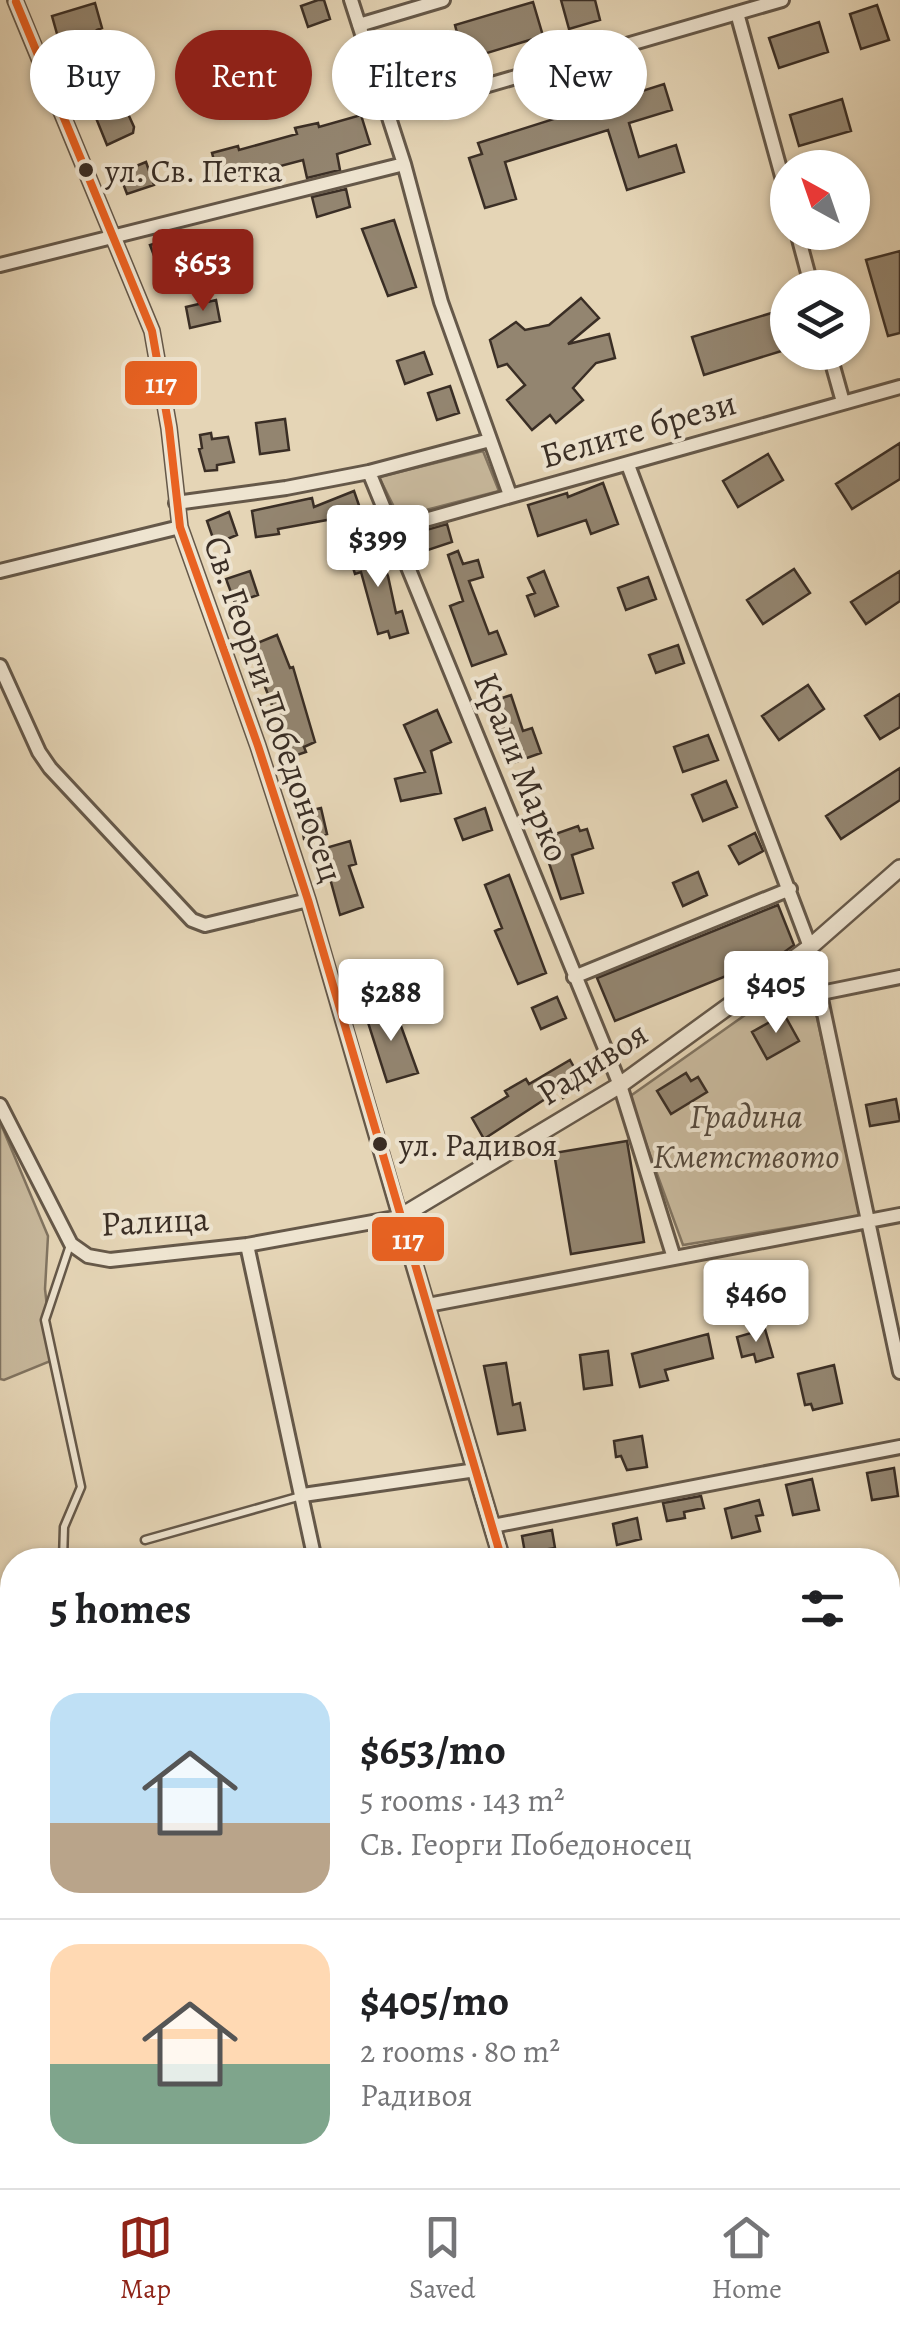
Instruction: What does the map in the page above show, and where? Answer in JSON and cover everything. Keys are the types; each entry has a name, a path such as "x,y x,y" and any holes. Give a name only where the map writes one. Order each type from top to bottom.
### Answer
{"street":[{"path":"351,0 361,30"},
{"path":"359,25 442,0"},
{"path":"493,84 782,0"},
{"path":"0,9 18,1"},
{"name":"Св. Георги Победоносец","path":"18,1 152,332 169,428 180,526 308,900 499,1548"},
{"path":"737,13 775,150"},
{"path":"390,120 441,302 510,495"},
{"path":"0,265 404,164"},
{"path":"835,370 843,402"},
{"name":"Белите брези","path":"393,529 900,386"},
{"path":"176,504 369,472 490,440"},
{"path":"628,464 810,947 900,1372"},
{"name":"Крали Марко","path":"369,472 620,1084 674,1258"},
{"path":"0,571 180,526"},
{"path":"0,666 38,752 50,768 197,924 308,900"},
{"name":"Радивоя","path":"400,1216 620,1084 810,947 900,868"},
{"path":"574,977 790,889"},
{"path":"821,993 900,977"},
{"name":"Ралица","path":"0,1104 71,1244 88,1256 110,1260 247,1246 400,1216"},
{"path":"428,1305 900,1215"},
{"path":"247,1246 313,1548"},
{"path":"493,1526 900,1447"},
{"path":"302,1495 476,1470"}],"lane":[{"path":"63,1548 64,1528 82,1486 45,1320 71,1244"},
{"path":"146,1540 302,1495"}],"green space":[{"path":"483,451 499,491 399,517 379,477"},
{"name":"Градина Кметството","path":"796,979 811,990 860,1216 683,1245 629,1097"},
{"path":"0,1122 48,1236 45,1289 53,1360 4,1380 0,1379"}],"building":[{"path":"324,0 330,19 308,27 301,6"},
{"path":"561,0 595,0 600,20 569,29"},
{"path":"533,2 541,30 513,30 513,45 493,51 493,30 456,30 455,25"},
{"path":"95,3 102,28 56,30 52,16"},
{"path":"877,5 889,40 861,49 850,14"},
{"path":"819,22 828,52 779,68 769,38"},
{"path":"664,84 672,110 647,118 647,89"},
{"path":"842,99 851,131 799,146 790,115"},
{"path":"97,120 131,120 133,133 107,145"},
{"path":"344,120 363,120 370,144 337,154 340,170 307,178 303,160 220,182 212,153 297,134 295,128 318,123 319,127"},
{"path":"551,120 639,120 629,123 639,157 676,145 684,172 627,190 608,130 505,162 516,199 485,208 469,158 482,154 478,143"},
{"path":"146,162 154,185 127,194 119,173"},
{"path":"346,189 350,207 317,217 312,197"},
{"path":"394,220 416,287 388,296 362,229"},
{"path":"178,236 183,252 156,261 150,245"},
{"path":"900,251 900,333 888,336 866,260"},
{"path":"581,298 599,318 568,344 609,334 615,358 596,363 573,388 583,400 556,423 550,415 532,430 507,400 525,385 507,364 498,367 490,340 516,322 525,330 549,325"},
{"path":"216,300 220,321 190,328 186,307"},
{"path":"770,313 770,355 704,375 692,337"},
{"path":"424,352 432,374 405,384 397,361"},
{"path":"450,386 459,413 437,420 428,393"},
{"path":"285,419 289,450 260,454 256,423"},
{"path":"211,433 212,439 228,437 234,462 205,471 200,435"},
{"path":"900,443 900,479 852,509 836,484"},
{"path":"768,454 783,480 738,507 723,481"},
{"path":"603,483 618,524 591,534 586,520 538,536 528,505 567,493 568,497"},
{"path":"354,491 362,514 340,523 338,518 256,537 252,511 312,498 314,507"},
{"path":"229,512 237,535 215,544 207,521"},
{"path":"447,524 452,542 425,551 419,532"},
{"path":"375,543 396,613 402,611 408,633 390,638 388,631 378,634 361,572 355,574 348,552"},
{"path":"458,551 463,564 478,560 483,577 469,581 489,634 497,631 506,654 472,666 450,606 463,601 448,555"},
{"path":"794,569 810,593 763,624 747,600"},
{"path":"250,571 258,595 235,603 226,579"},
{"path":"544,571 558,606 535,616 527,596 535,593 528,578"},
{"path":"900,571 900,601 866,624 851,602"},
{"path":"648,577 656,599 626,610 618,588"},
{"path":"277,635 290,668 293,667 315,742 304,747 306,752 291,757 250,646"},
{"path":"678,645 684,663 656,673 649,655"},
{"path":"808,685 824,709 779,740 762,716"},
{"path":"900,694 900,727 880,739 865,716"},
{"path":"511,695 523,731 532,728 541,753 510,764 487,703"},
{"path":"437,710 451,742 431,751 441,793 401,801 395,779 425,772 404,725"},
{"path":"708,735 718,760 683,772 674,747"},
{"path":"900,768 900,800 841,839 826,816"},
{"path":"726,781 737,807 703,821 692,795"},
{"path":"321,808 327,834 304,839 299,813"},
{"path":"485,808 492,830 463,840 455,819"},
{"path":"578,826 580,831 587,829 593,848 572,855 583,893 561,899 541,839"},
{"path":"755,833 763,851 739,864 729,846"},
{"path":"350,841 356,864 349,866 363,907 340,915 322,849"},
{"path":"698,872 707,895 683,906 673,883"},
{"path":"509,875 546,973 518,984 495,931 502,928 485,885"},
{"path":"778,905 794,945 783,953 615,1021 597,978"},
{"path":"399,961 405,980 386,985 384,979 374,982 370,969"},
{"path":"557,997 566,1018 541,1029 532,1008"},
{"path":"393,1004 418,1073 387,1082 365,1013"},
{"path":"784,1014 799,1041 767,1059 752,1032"},
{"path":"570,1060 584,1085 563,1098 559,1090 484,1139 472,1118 508,1096 505,1091 526,1079 529,1084"},
{"path":"686,1073 691,1081 698,1077 707,1092 671,1114 657,1091"},
{"path":"896,1099 900,1121 870,1126 866,1105"},
{"path":"627,1141 644,1242 571,1254 554,1153"},
{"path":"765,1329 773,1357 756,1362 754,1354 742,1357 737,1337"},
{"path":"708,1334 713,1358 665,1370 668,1380 640,1387 632,1354"},
{"path":"608,1351 612,1385 584,1389 580,1355"},
{"path":"506,1363 513,1405 520,1403 525,1430 498,1434 484,1366"},
{"path":"834,1365 842,1403 813,1410 811,1404 805,1405 798,1374"},
{"path":"642,1436 647,1467 627,1470 621,1456 616,1457 614,1441"},
{"path":"894,1468 898,1496 872,1500 867,1473"},
{"path":"812,1479 819,1510 793,1515 786,1485"},
{"path":"701,1496 704,1508 684,1512 685,1518 667,1521 663,1503"},
{"path":"759,1500 763,1515 756,1516 760,1531 732,1538 725,1509"},
{"path":"637,1518 641,1539 617,1545 613,1524"},
{"path":"552,1530 555,1548 524,1548 522,1536"}],"transit line":[{"name":"117","path":"16,2 152,331 169,428 180,527 308,900 498,1548"}],"place":[{"name":"ул. Св. Петка","path":"86,170"},
{"name":"ул. Радивоя","path":"380,1144"}]}
